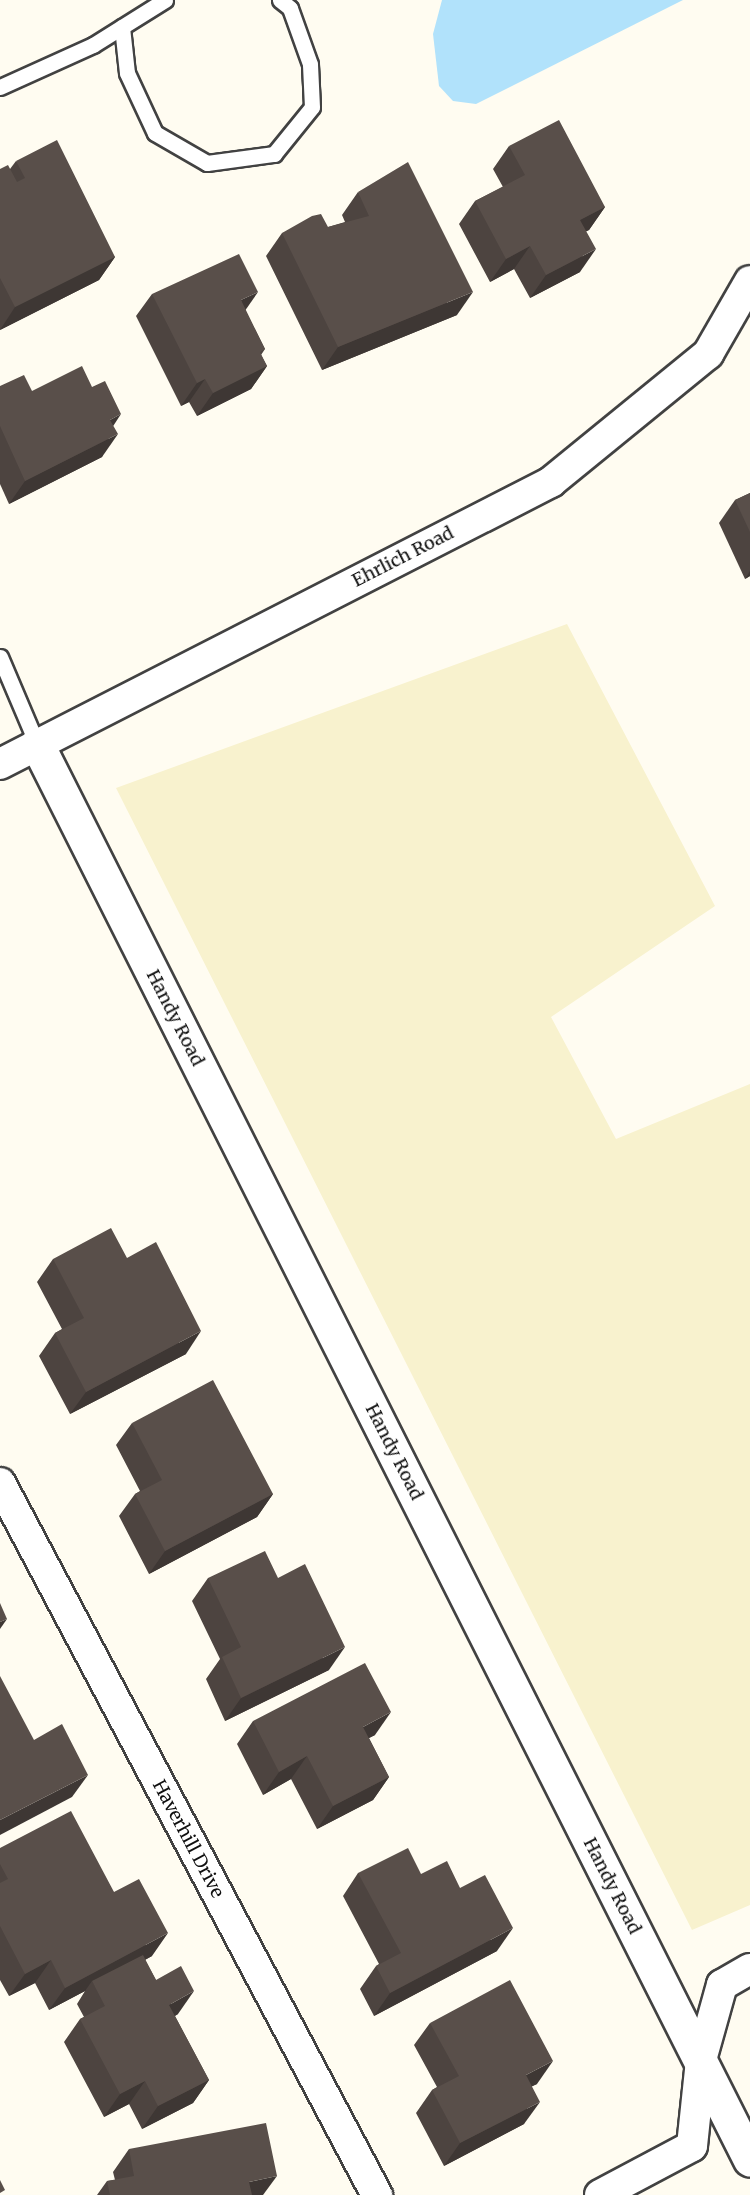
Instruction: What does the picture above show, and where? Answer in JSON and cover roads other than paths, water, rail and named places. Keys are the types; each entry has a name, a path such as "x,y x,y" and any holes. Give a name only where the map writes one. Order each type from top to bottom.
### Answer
{"street":[{"name":"Ehrlich Road","path":"0,764 551,482 708,354 750,281"},
{"name":"Handy Road","path":"37,744 750,2160"},
{"name":"Haverhill Drive","path":"0,1483 376,2195"},
{"path":"600,2195 692,2146 700,2060 722,1984 750,1969"}],"lane":[{"path":"0,87 122,27 165,0"},
{"path":"122,27 127,73 155,133 207,164 273,154 312,107 310,64 290,8 280,0"},
{"path":"0,657 37,744"}],"water":[{"path":"442,0 683,0 476,104 453,101 439,86 433,34"}]}
